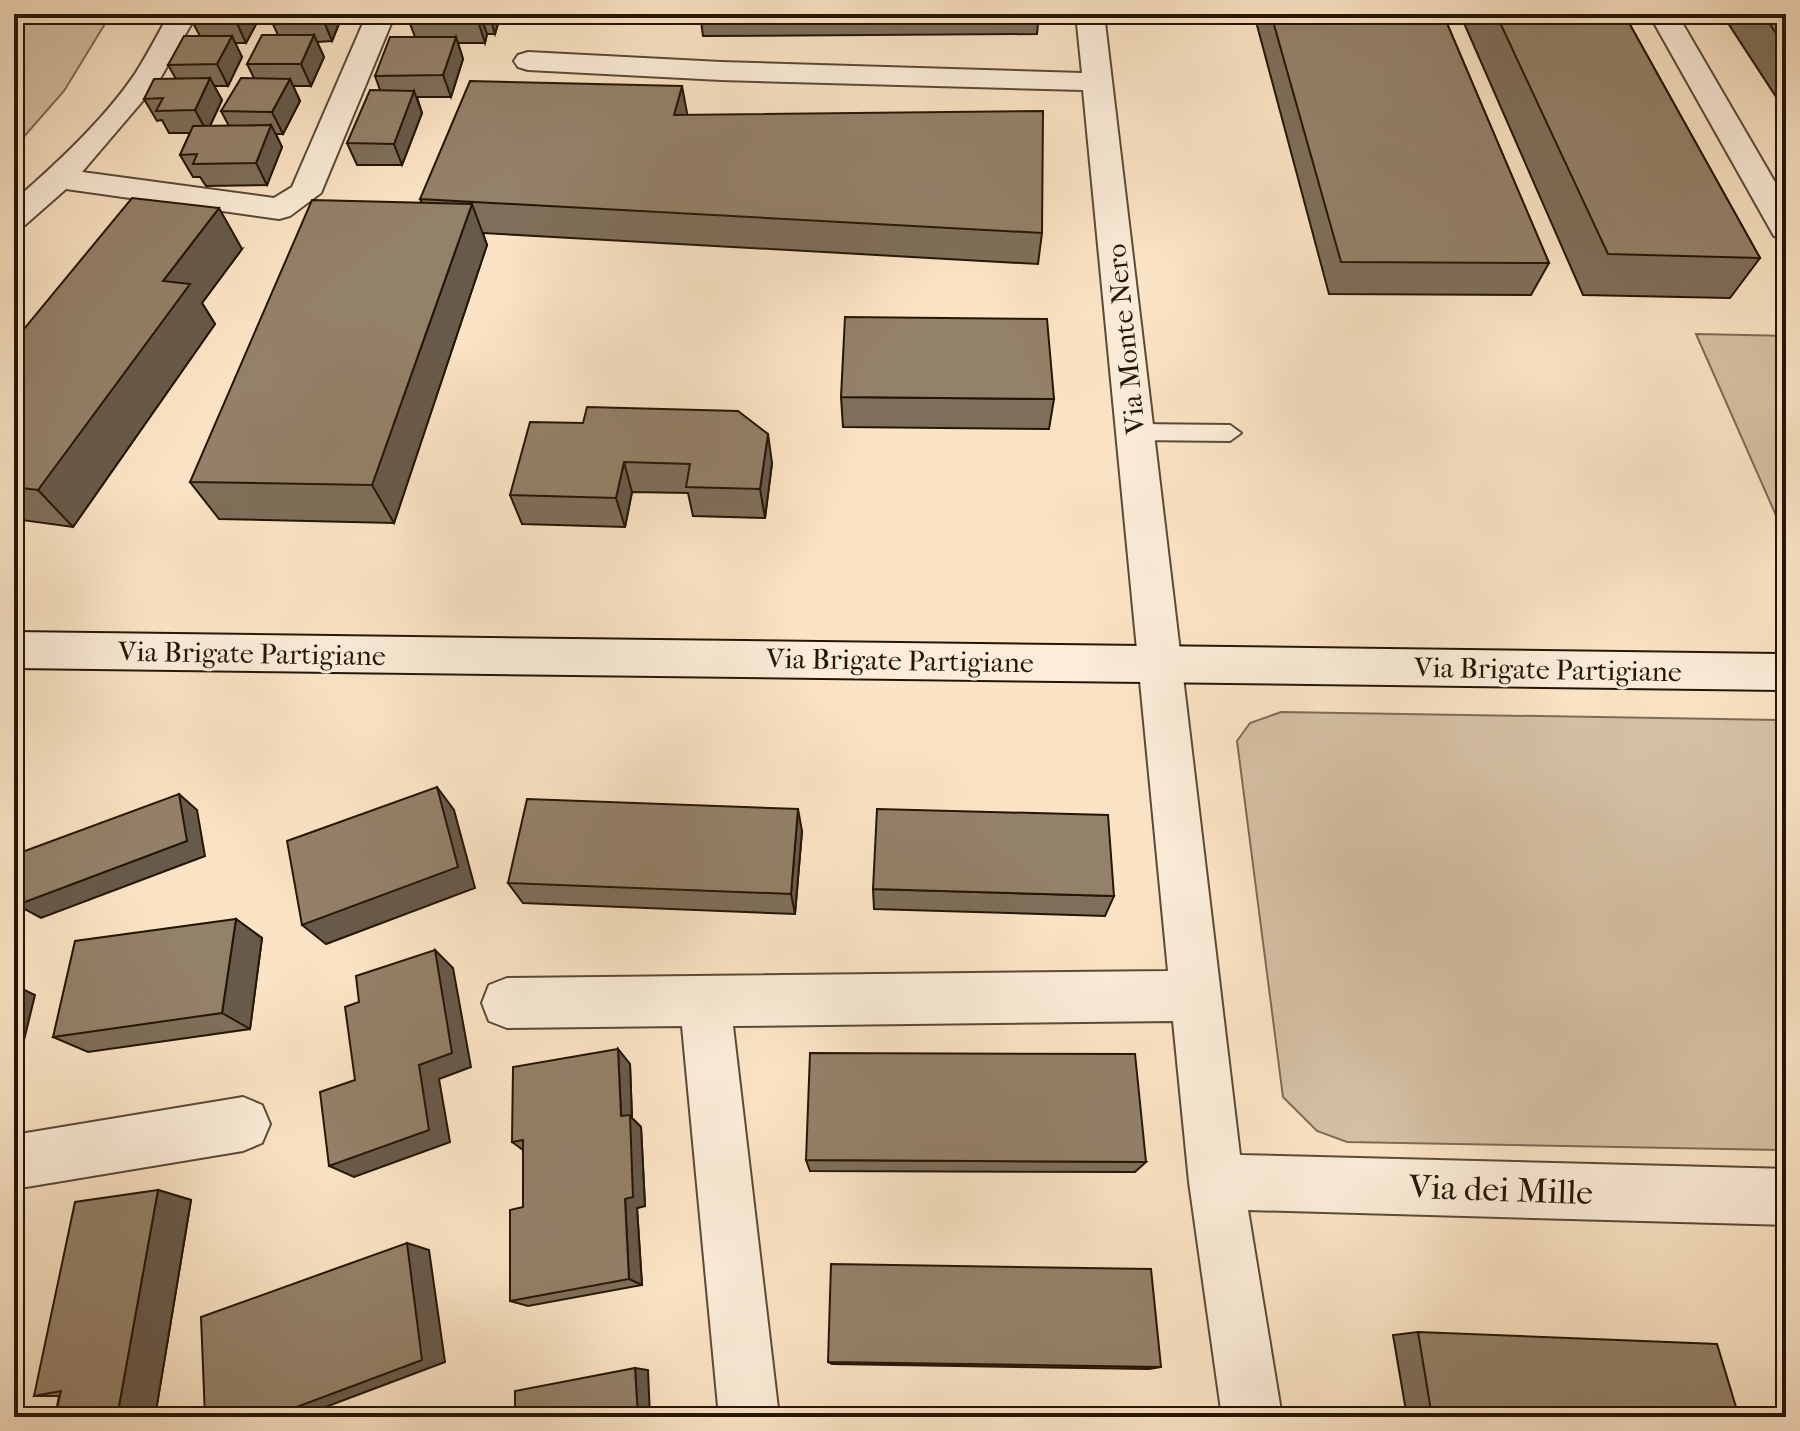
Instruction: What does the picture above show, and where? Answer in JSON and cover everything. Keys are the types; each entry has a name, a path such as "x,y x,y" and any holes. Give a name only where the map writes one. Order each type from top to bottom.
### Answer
{"street":[{"path":"14,218 59,178 147,78 183,14"},
{"path":"59,178 279,209 305,193 381,14"},
{"name":"Via Monte Nero","path":"1090,14 1160,663"},
{"path":"1663,14 1786,229"},
{"path":"528,61 721,71 1097,82"},
{"name":"Via Brigate Partigiane","path":"14,650 1786,672"},
{"path":"1160,663 1216,1182 1252,1417"},
{"path":"507,1003 1196,996"},
{"path":"705,1001 749,1417"},
{"path":"14,1162 243,1124"},
{"name":"Via dei Mille","path":"1216,1182 1786,1197"}],"lane":[{"path":"1136,432 1230,433"}],"shaded area":[{"path":"14,14 111,14 64,91 14,148"},
{"path":"1696,334 1786,336 1786,538"},
{"path":"1281,712 1786,720 1786,1150 1347,1142 1317,1131 1283,1097 1237,741 1250,723"}],"building":[{"path":"196,14 240,14 236,21 192,21"},
{"path":"274,14 325,14 323,19 271,20"},
{"path":"412,14 480,14 478,21 409,21"},
{"path":"1271,14 1443,14 1549,263 1341,262"},
{"path":"1496,14 1624,14 1760,258 1608,254"},
{"path":"1763,14 1786,14 1786,48"},
{"path":"262,35 314,35 301,64 247,64"},
{"path":"184,36 232,36 217,64 168,65"},
{"path":"390,37 456,37 443,75 375,76"},
{"path":"210,78 195,110 156,111 163,98 144,99 154,79"},
{"path":"241,78 290,79 272,112 221,111"},
{"path":"470,81 682,86 674,115 1043,111 1042,233 420,199"},
{"path":"370,90 414,91 394,144 347,143"},
{"path":"271,125 256,163 193,164 197,154 180,155 193,126"},
{"path":"132,198 219,208 163,281 190,284 38,490 14,487 14,341"},
{"path":"312,200 472,204 372,485 190,482"},
{"path":"845,317 1047,319 1054,399 841,397"},
{"path":"587,407 738,411 768,434 760,489 686,487 690,464 624,462 616,498 510,495 530,422 583,423"},
{"path":"437,787 458,867 302,925 287,841"},
{"path":"179,794 187,841 17,905 14,855"},
{"path":"527,799 798,809 791,894 508,883"},
{"path":"877,809 1108,815 1114,896 873,889"},
{"path":"236,919 222,1013 53,1037 75,941"},
{"path":"435,950 452,1053 419,1065 429,1130 329,1166 320,1092 355,1080 345,1007 359,1002 356,976"},
{"path":"618,1049 621,1116 630,1115 633,1197 625,1199 629,1279 510,1301 510,1210 523,1207 523,1140 512,1142 513,1067"},
{"path":"810,1053 1135,1054 1146,1162 806,1160"},
{"path":"158,1190 117,1417 55,1417 61,1391 34,1396 75,1202"},
{"path":"407,1243 422,1360 270,1417 205,1417 201,1317"},
{"path":"831,1264 1151,1269 1161,1367 828,1362"},
{"path":"1418,1332 1717,1344 1739,1417 1432,1417"},
{"path":"635,1368 638,1417 515,1417 515,1391"}]}
